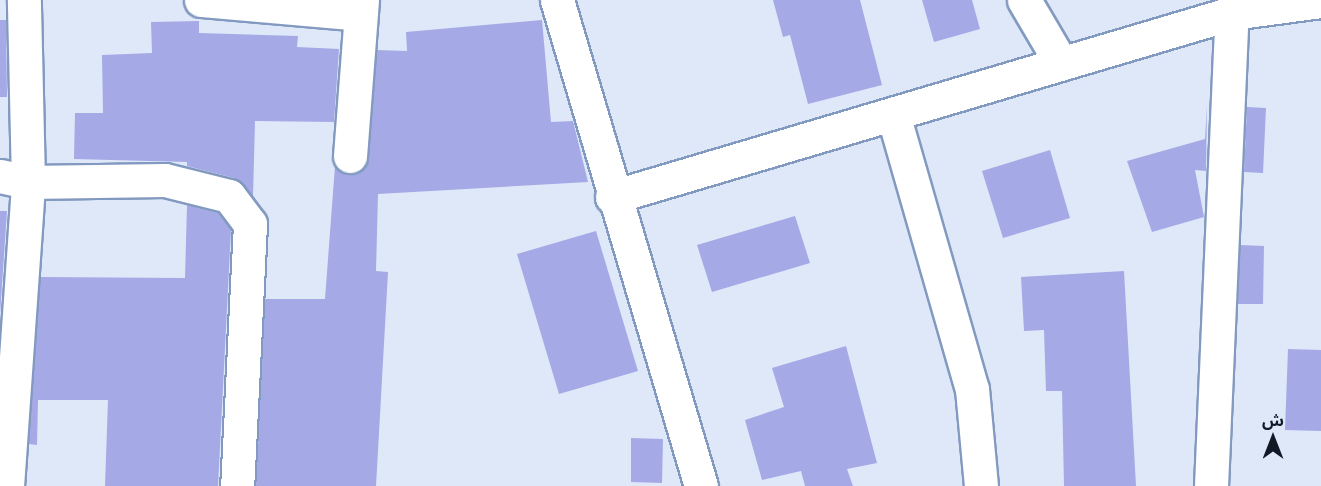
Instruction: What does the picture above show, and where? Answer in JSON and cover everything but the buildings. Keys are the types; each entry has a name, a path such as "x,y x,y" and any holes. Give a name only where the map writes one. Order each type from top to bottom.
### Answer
{"street":[{"path":"7,486 14,179 24,0"},
{"path":"201,0 361,7 351,156"},
{"path":"557,0 612,196 701,486"},
{"path":"1024,0 1061,63"},
{"path":"612,196 1232,12 1321,1"},
{"path":"1211,486 1232,12"},
{"path":"893,114 972,389 981,486"},
{"path":"14,179 165,180 229,196 250,224 237,486"}]}
